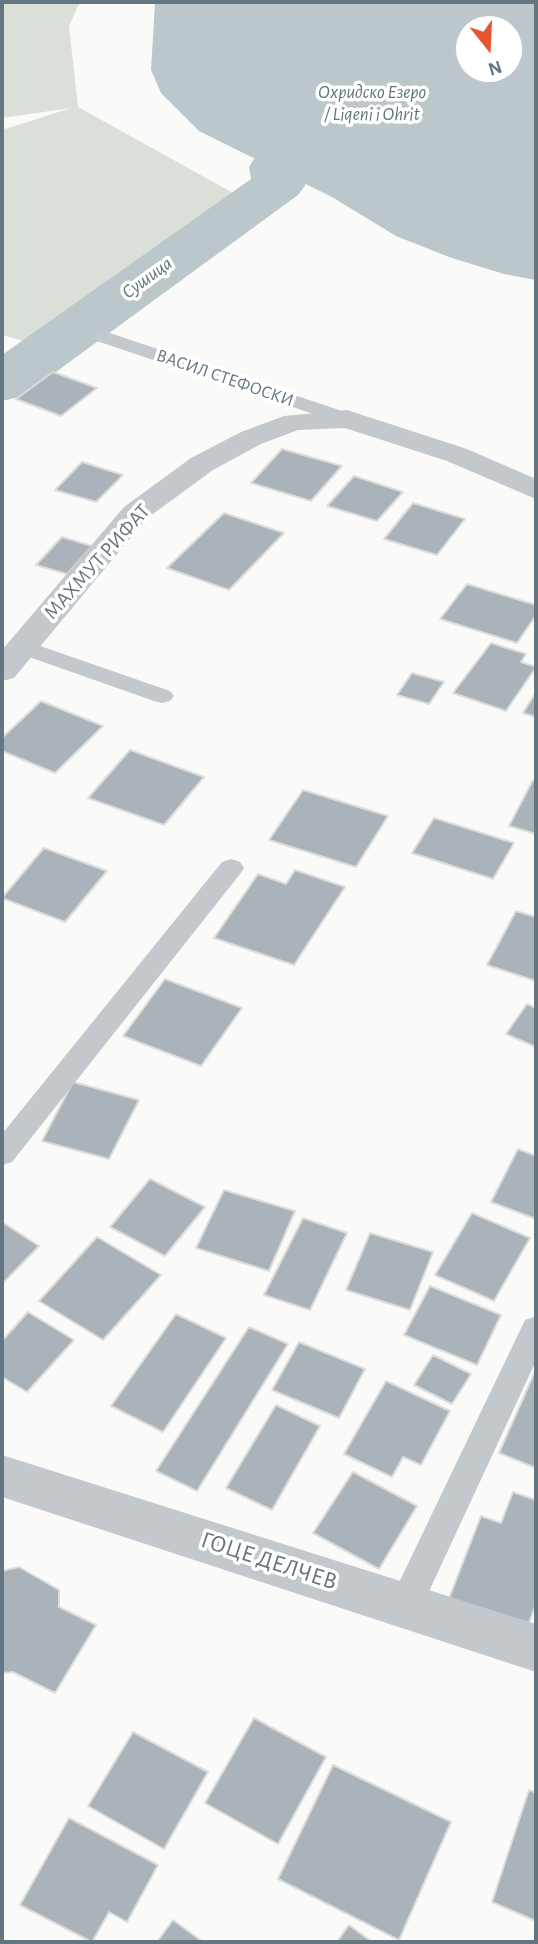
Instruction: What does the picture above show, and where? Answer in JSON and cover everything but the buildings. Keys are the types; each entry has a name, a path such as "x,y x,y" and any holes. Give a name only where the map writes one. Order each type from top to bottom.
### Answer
{"street":[{"name":"ВАСИЛ СТЕФОСКИ","path":"202,464 251,438 295,422 347,419 457,455 536,490"},
{"name":"МАХМУТ РИФАТ","path":"2,671 135,513 202,464"},
{"name":"ГОЦЕ ДЕЛЧЕВ","path":"2,1476 536,1648"}],"lane":[{"name":"ВАСИЛ СТЕФОСКИ","path":"104,337 347,419"},
{"path":"23,646 162,696"},
{"path":"2,1154 231,868"},
{"path":"406,1604 536,1329"}],"shaded area":[{"path":"2,2 80,2 69,26 78,107 244,199 28,342 2,335 2,130 71,108 2,118"}],"water":[{"name":"Охридско Езеро / Liqeni i Ohrit","path":"155,2 536,2 536,280 504,274 449,257 396,236 332,197 199,131 161,93 151,70"}],"waterway":[{"name":"Сушица","path":"2,383 279,184 275,167"}]}
